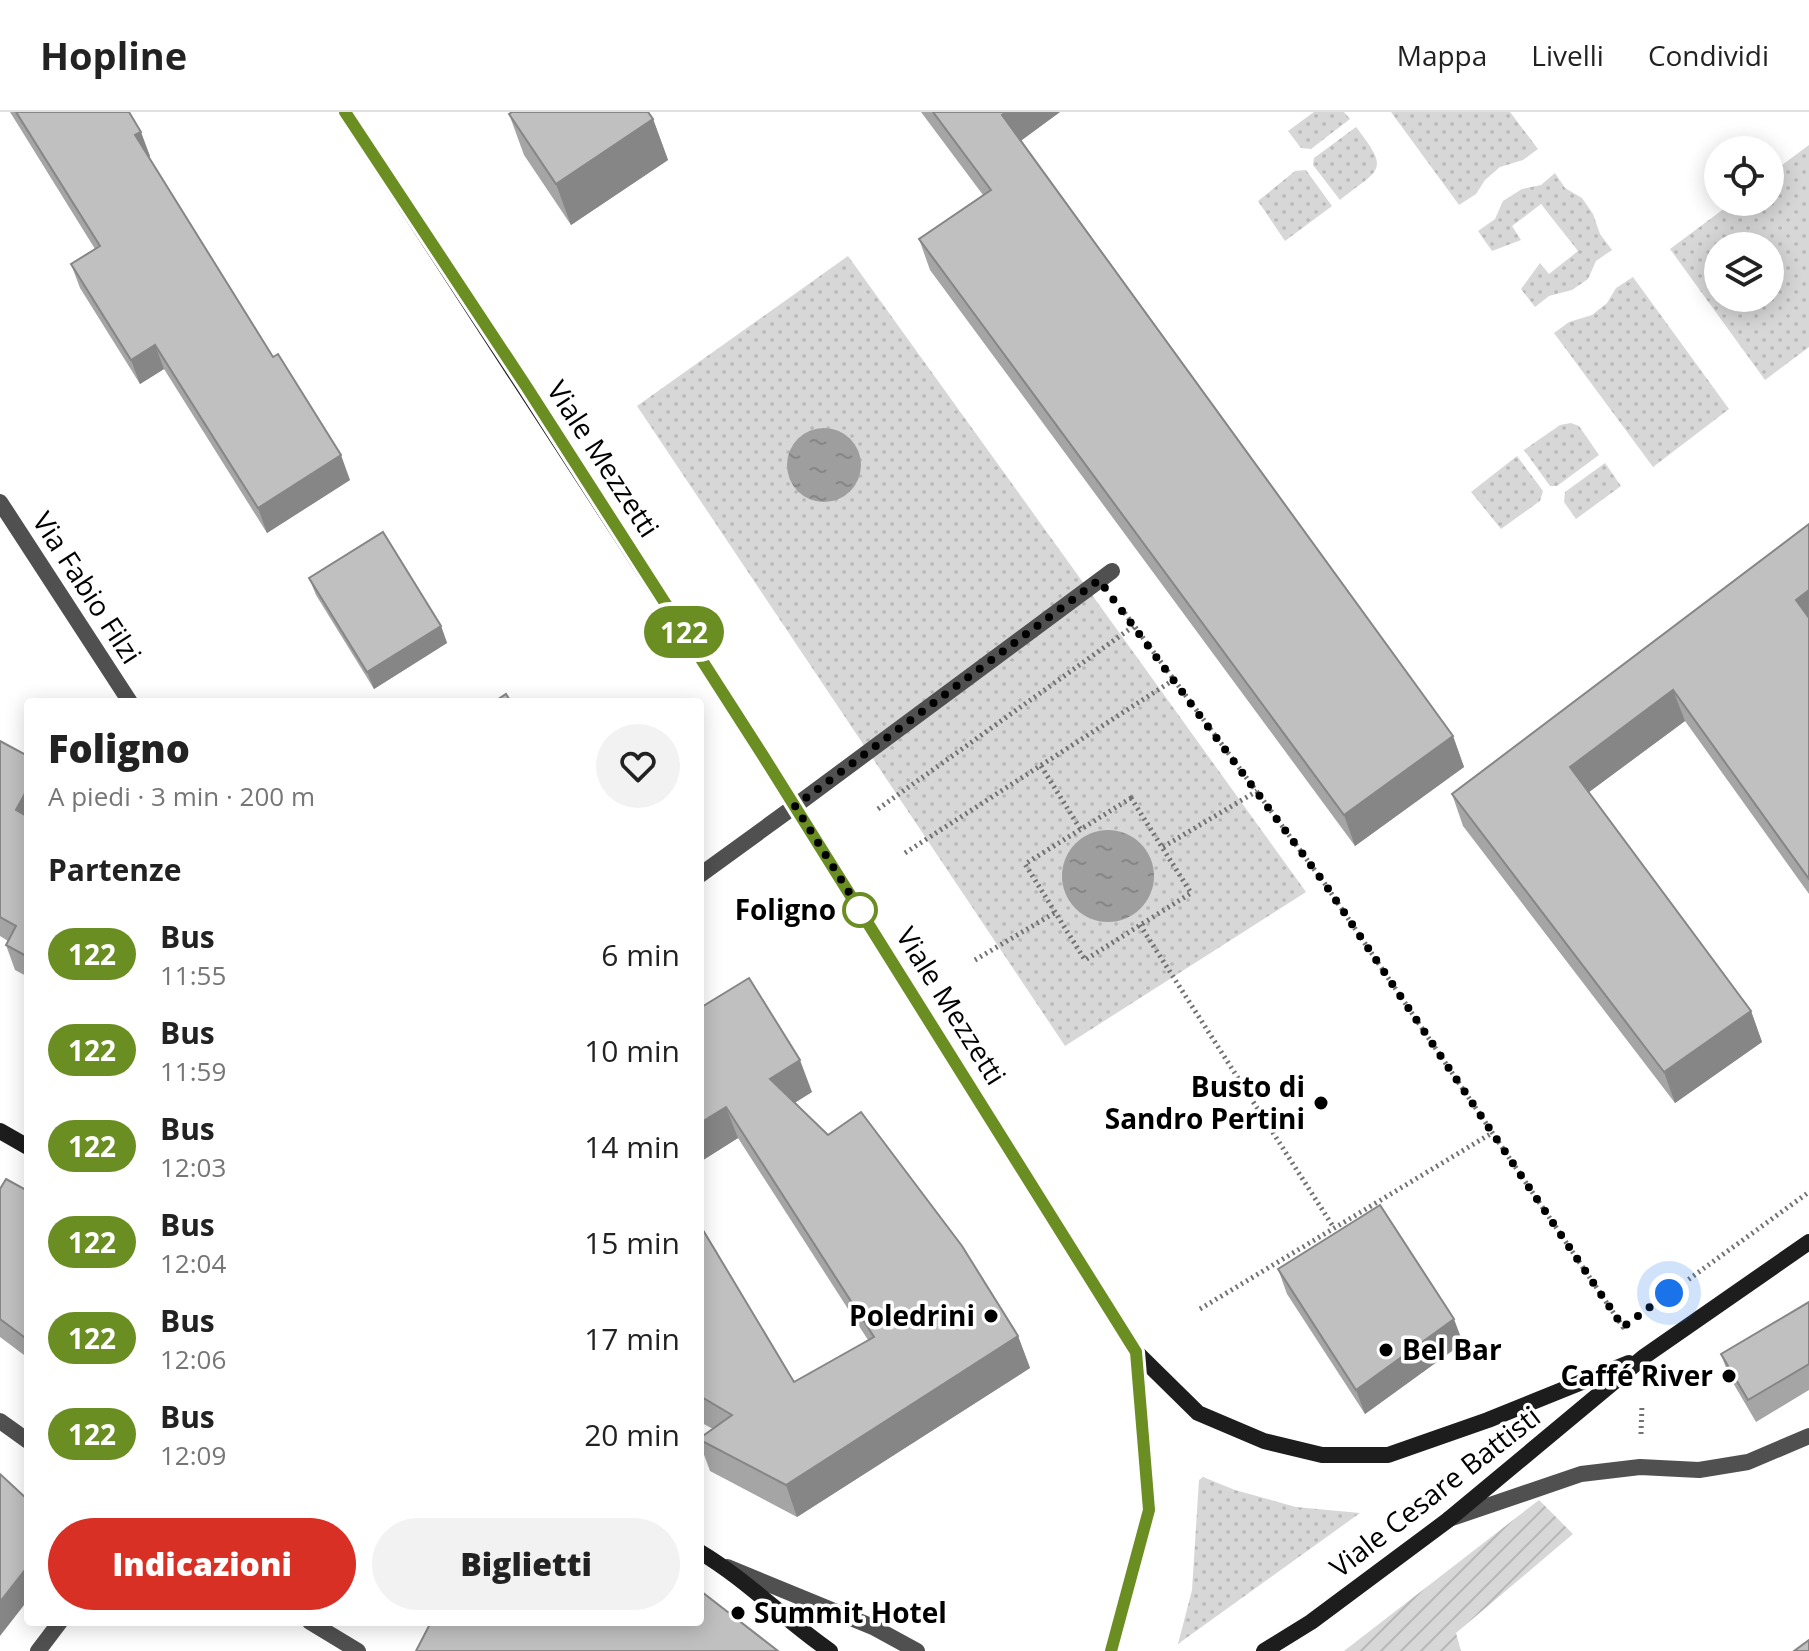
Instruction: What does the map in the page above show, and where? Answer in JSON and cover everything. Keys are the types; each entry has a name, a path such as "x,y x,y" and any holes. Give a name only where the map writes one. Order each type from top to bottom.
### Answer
{"main road":[{"name":"Viale Mezzetti","path":"345,112 795,806 1136,1352 1149,1510 1108,1650"},
{"path":"0,1131 24,1145"},
{"path":"1645,1356 1809,1242"},
{"name":"Viale Cesare Battisti","path":"1136,1352 1198,1413 1264,1441 1322,1455 1388,1455 1488,1420 1645,1356"},
{"name":"Viale Cesare Battisti","path":"1264,1651 1311,1622 1448,1520 1645,1356"},
{"path":"704,1554 830,1651"}],"street":[{"name":"Via Fabio Filzi","path":"0,502 127,698"},
{"path":"704,872 1106,576"},
{"path":"0,1421 24,1438"},
{"path":"1448,1520 1581,1474 1640,1467 1699,1470 1748,1462 1809,1436"},
{"path":"721,1565 873,1627 917,1651"},
{"path":"38,1651 57,1626"},
{"path":"317,1626 358,1651"}],"path":[{"path":"1106,576 1134,626 1325,884 1623,1327 1635,1318"},
{"path":"878,809 1134,626"},
{"path":"905,853 1175,679"},
{"path":"1041,766 1081,830"},
{"path":"1163,847 1257,791"},
{"path":"1131,798 1163,847 1191,893 1085,960 1025,864 1131,798"},
{"path":"975,960 1056,912"},
{"path":"1140,925 1334,1228"},
{"path":"1200,1309 1492,1133"},
{"path":"1672,1291 1809,1192"}],"shaded area":[{"path":"1314,112 1344,112 1350,119 1311,149 1301,148 1288,131"},
{"path":"1391,112 1510,112 1538,149 1523,160 1500,167 1485,180 1476,194 1459,205"},
{"path":"1356,127 1374,153 1376,168 1372,175 1340,200 1313,165 1314,158"},
{"path":"1809,145 1809,347 1765,380 1716,312 1784,312 1784,232 1704,232 1704,296 1670,249 1714,216 1784,216 1784,164"},
{"path":"1306,170 1332,206 1285,241 1258,201 1295,171"},
{"path":"1555,173 1565,188 1582,198 1612,250 1596,261 1588,279 1572,290 1549,296 1535,307 1521,289 1540,263 1549,274 1578,251 1541,204 1512,226 1521,240 1492,251 1478,231 1495,219 1503,201 1522,189 1541,185"},
{"path":"848,256 1306,892 1065,1046 637,406"},
{"path":"1633,277 1729,409 1653,467 1554,333 1569,322 1592,315 1607,303 1616,288"},
{"path":"1571,423 1579,426 1599,455 1557,486 1550,486 1524,450 1560,425"},
{"path":"1517,456 1543,491 1540,501 1501,529 1471,492"},
{"path":"1605,463 1621,486 1576,519 1564,502 1565,492"},
{"path":"1203,1477 1235,1490 1296,1507 1360,1513 1178,1644 1192,1590 1199,1480"},
{"path":"1539,1500 1573,1534 1456,1633 1461,1651 1344,1651"}],"water":[{"path":"824,428 838,431 850,439 858,451 861,465 858,479 850,491 838,499 824,502 810,499 798,491 790,479 787,465 790,451 798,439 810,431"},
{"path":"1108,830 1126,833 1141,843 1151,858 1154,876 1151,894 1141,909 1126,919 1108,922 1090,919 1075,909 1065,894 1062,876 1065,858 1075,843 1090,833"}],"building":[{"path":"16,112 129,112 141,132 135,135 273,357 278,354 341,455 258,508 155,345 131,360 71,264 100,246"},
{"path":"648,112 653,119 556,184 509,114"},
{"path":"933,112 1006,112 1002,115 1453,736 1344,815 919,239 991,190"},
{"path":"1809,524 1809,590 1796,600 1809,618 1809,879 1673,690 1570,767 1751,1011 1664,1072 1452,794"},
{"path":"383,532 441,626 367,672 309,578"},
{"path":"0,741 24,754 24,795 16,810 24,815 24,955 6,945 16,926 0,917"},
{"path":"749,978 800,1060 770,1079 828,1135 861,1112 962,1246 1018,1336 786,1485 704,1442 704,1435 732,1415 704,1398 704,1232 794,1382 874,1337 726,1107 704,1121 704,1006"},
{"path":"6,1179 24,1189 24,1337 0,1319 0,1189"},
{"path":"1380,1205 1454,1319 1356,1390 1278,1269"},
{"path":"1809,1302 1809,1364 1748,1400 1721,1354"},
{"path":"0,1474 24,1496 24,1571 0,1602"},
{"path":"704,1594 778,1651 416,1651 429,1626 704,1626"},
{"path":"1809,1640 1809,1651 1794,1651"}],"bus line":[{"name":"122","path":"345,112 526,386 762,754 1136,1352 1149,1510 1111,1651"}],"place":[{"name":"Foligno","path":"860,910"},
{"name":"Busto di Sandro Pertini","path":"1321,1103"},
{"name":"Poledrini","path":"991,1316"},
{"name":"Bel Bar","path":"1386,1350"},
{"name":"Caffé River","path":"1729,1376"},
{"name":"Summit Hotel","path":"738,1613"}],"route":[{"path":"860,910 862,913 795,806 1099,580 1325,884 1623,1327 1669,1293"}]}
